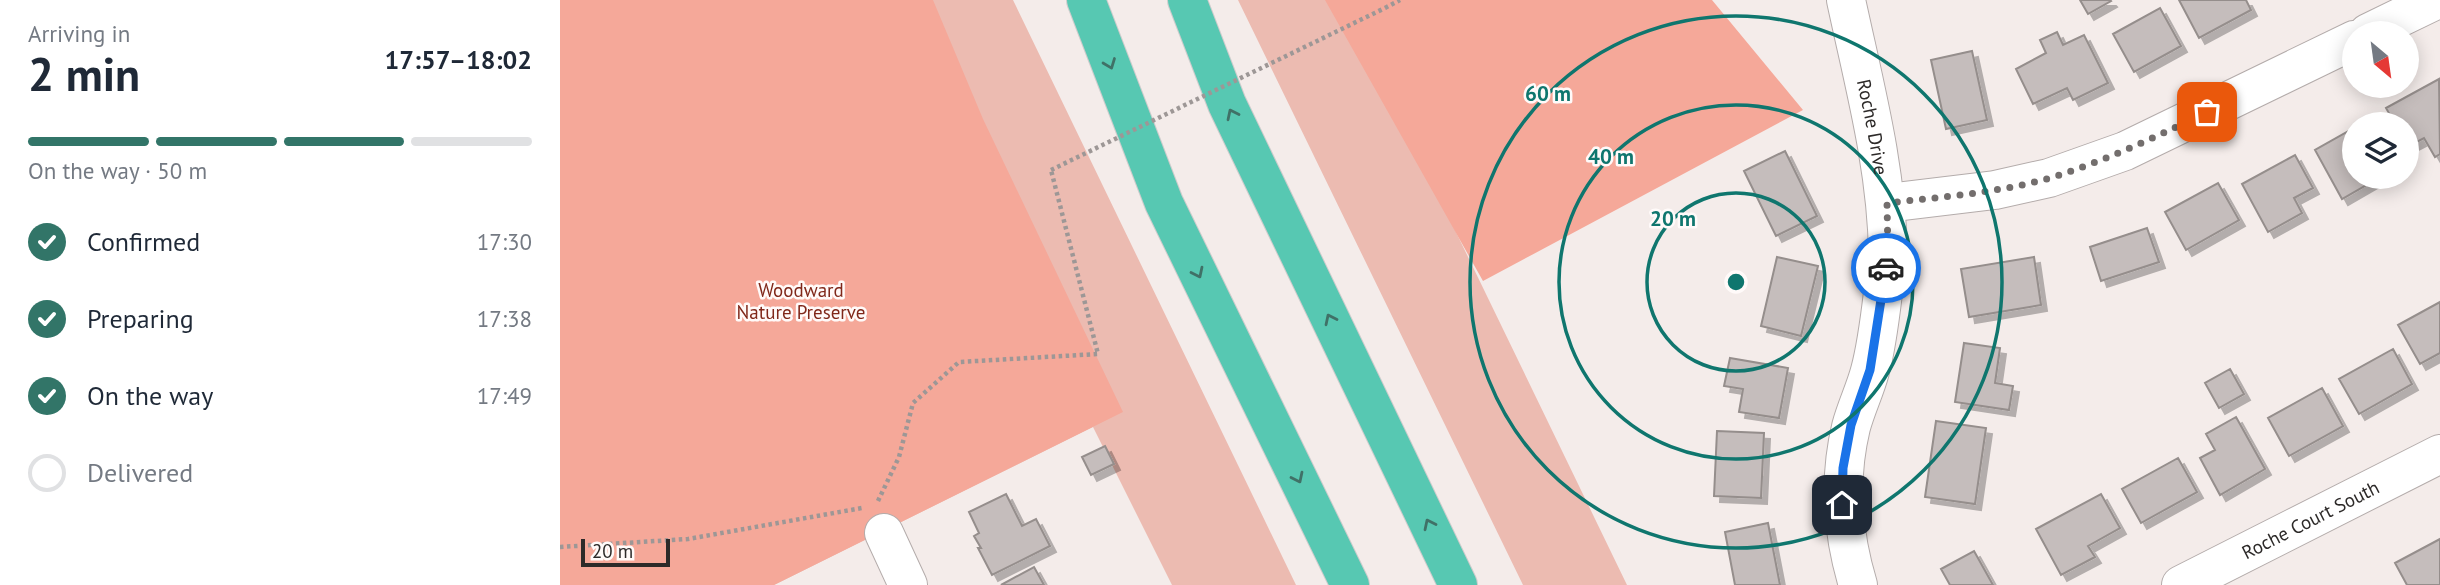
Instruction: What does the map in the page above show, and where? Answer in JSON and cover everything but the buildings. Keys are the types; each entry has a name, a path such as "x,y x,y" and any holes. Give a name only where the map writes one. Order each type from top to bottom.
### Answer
{"highway":[{"path":"1086,0 1164,204 1350,585"},
{"path":"1187,0 1227,104 1458,585"}],"street":[{"name":"Roche Drive","path":"1846,0 1887,203 1888,255 1870,370 1851,425 1843,468 1842,505 1847,543 1858,585"},
{"path":"2393,21 2436,0"},
{"path":"1887,203 1994,190 2062,174 2125,151 2342,46"},
{"name":"Roche Court South","path":"2182,585 2440,454"},
{"path":"874,516 908,585"}],"path":[{"path":"560,547 688,539 874,516 899,457 913,403 959,362 1098,354 1051,170 1400,0"}],"green space":[{"name":"Woodward Nature Preserve","path":"560,0 1013,0 1296,585 1172,585 1093,427 774,585 560,585"},
{"name":"Woodward Nature Preserve","path":"560,0 933,0 983,119 1123,412 774,585 560,585"},
{"path":"1238,0 1337,0 1438,195 1627,585 1523,585"},
{"path":"1325,0 1712,0 1803,110 1483,281"}],"way so far":[{"path":"1886,268 1887,203 1994,190 2049,178 2125,151 2207,112"}],"route":[{"path":"1842,505 1843,468 1851,425 1870,370 1886,268"}]}
